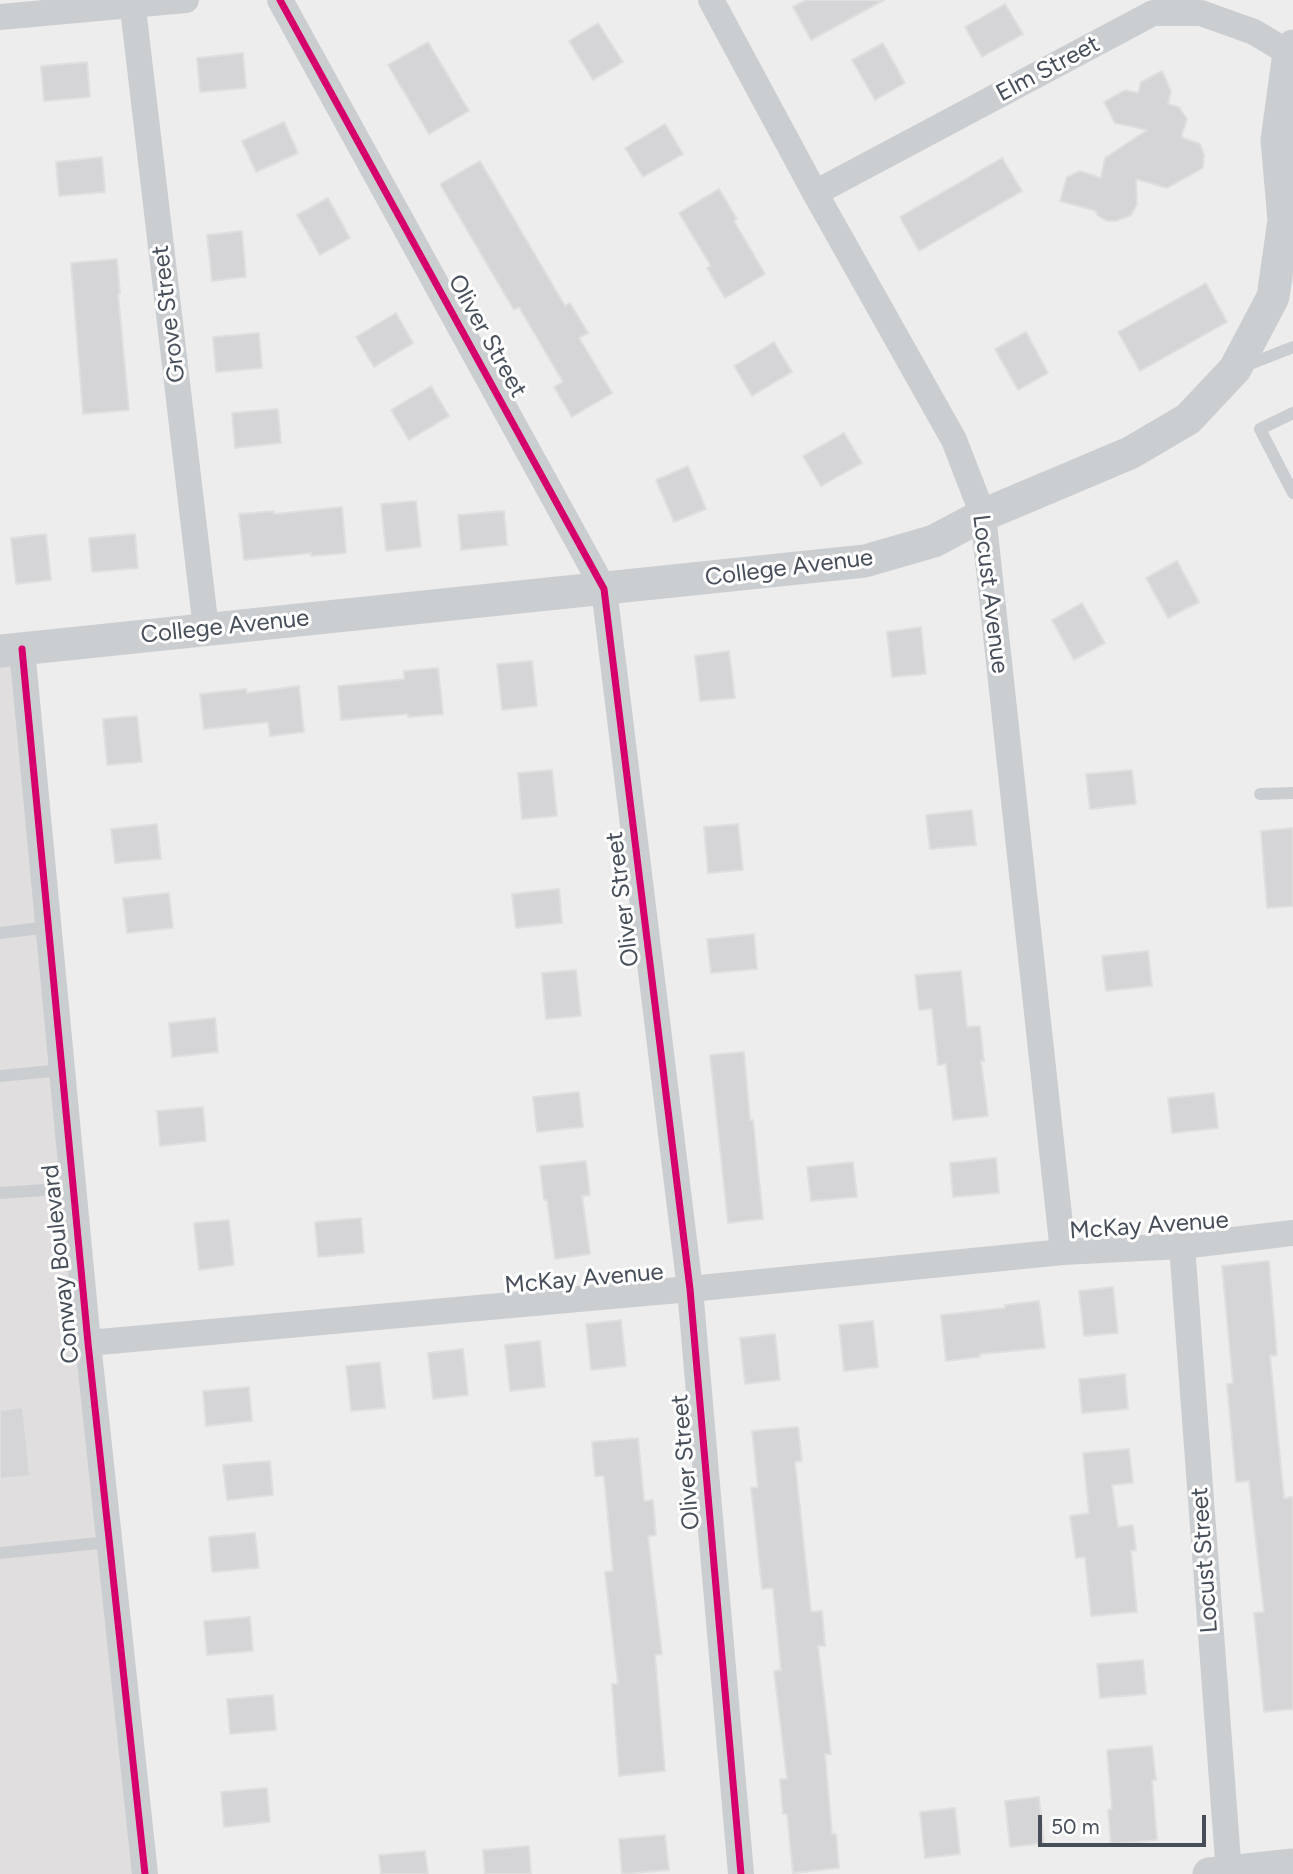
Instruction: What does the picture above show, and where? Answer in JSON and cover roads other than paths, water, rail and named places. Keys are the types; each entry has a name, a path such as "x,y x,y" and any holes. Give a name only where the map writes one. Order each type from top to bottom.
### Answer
{"street":[{"path":"0,17 186,0"},
{"name":"Oliver Street","path":"280,0 604,589 690,1289 741,1874"},
{"name":"Locust Avenue","path":"711,0 815,193 954,440 983,515 1063,1252"},
{"name":"Grove Street","path":"132,3 206,629"},
{"name":"Elm Street","path":"815,193 1153,13 1201,13 1291,49"},
{"name":"College Avenue","path":"11,650 865,561 934,541 983,515 1141,446 1188,419 1235,369 1273,297 1284,220 1285,142 1291,49"},
{"name":"Conway Boulevard","path":"11,650 48,927 88,1343 145,1874"},
{"name":"McKay Avenue","path":"88,1343 690,1289 1063,1252 1182,1246 1293,1233"},
{"name":"Locust Street","path":"1182,1246 1222,1873"},
{"path":"1222,1873 1293,1865"}],"lane":[{"path":"1235,369 1293,348"},
{"path":"1293,413 1260,429 1293,493"},
{"path":"1260,794 1293,793"},
{"path":"0,933 48,927"},
{"path":"0,1076 62,1070"},
{"path":"0,1193 73,1188"},
{"path":"0,1553 109,1542"}]}
